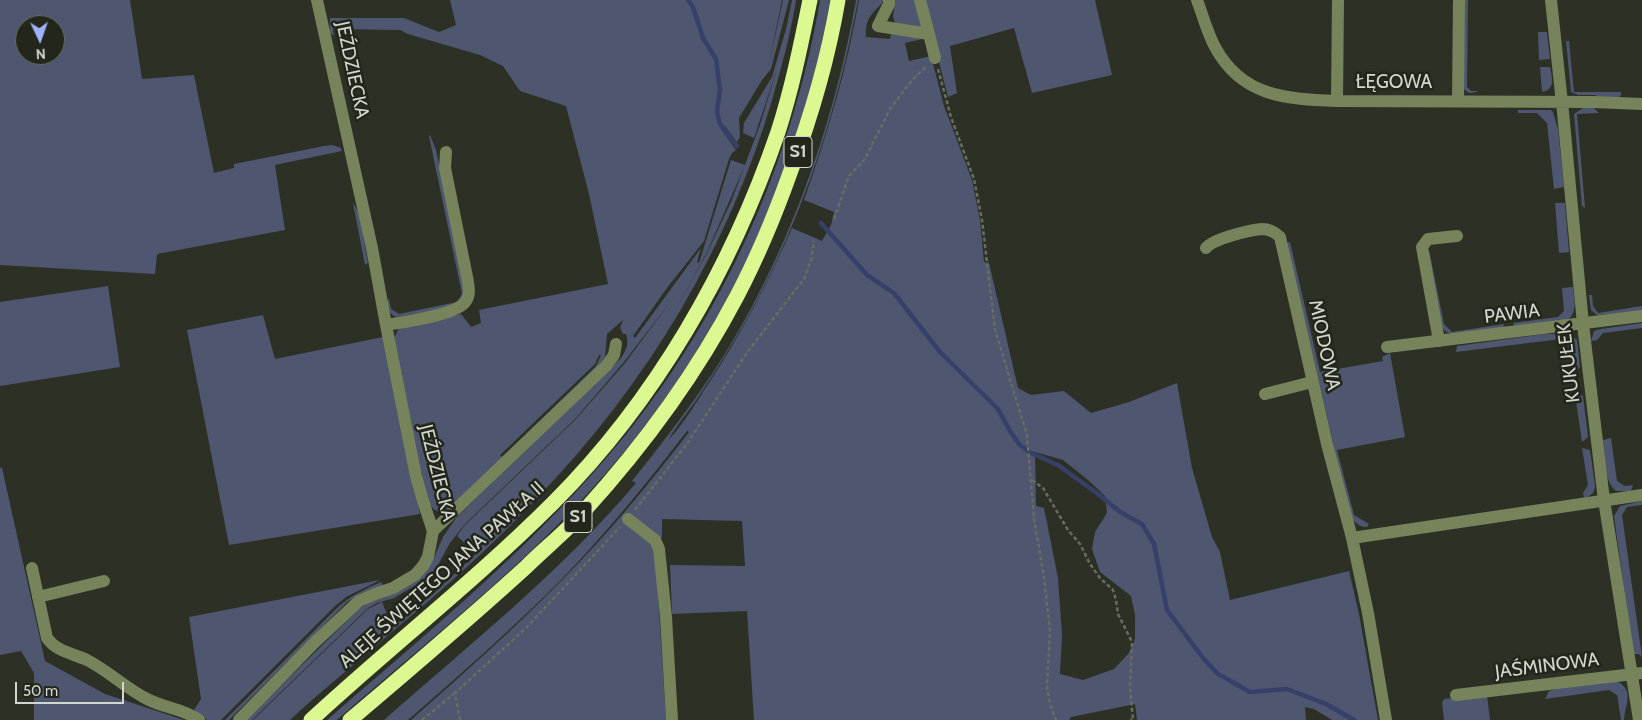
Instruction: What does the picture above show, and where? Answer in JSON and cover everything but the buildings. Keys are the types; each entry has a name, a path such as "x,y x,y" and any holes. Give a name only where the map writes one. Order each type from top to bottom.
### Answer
{"highway":[{"name":"ALEJE ŚWIĘTEGO JANA PAWŁA II","path":"310,720 481,572 554,502 608,441 653,381 682,337 711,285 733,244 753,200 779,130 797,63 810,0"},
{"name":"S1","path":"350,720 497,593 583,513 639,447 675,398 737,296 777,208 803,138 821,77 838,0"}],"street":[{"name":"JEŹDZIECKA","path":"239,720 358,601 394,588 415,574 428,557 433,531 416,476 372,248 317,0"},
{"path":"889,0 878,26 929,34"},
{"path":"920,0 935,58"},
{"name":"ŁĘGOWA","path":"1197,0 1215,46 1231,70 1255,88 1278,96 1337,101 1642,104"},
{"path":"1337,101 1338,0"},
{"path":"1458,101 1459,0"},
{"name":"KUKUŁEK","path":"1551,0 1583,324 1604,500 1637,674 1639,720"},
{"path":"386,325 448,312 460,307 468,295 468,282 445,168 446,152"},
{"name":"MIODOWA","path":"1206,248 1209,243 1217,239 1261,229 1280,236 1326,444 1352,538 1368,613 1386,720"},
{"path":"1439,341 1422,247 1428,239 1457,236"},
{"name":"PAWIA","path":"1387,347 1642,316"},
{"path":"433,531 606,366 614,354 616,344"},
{"path":"1265,394 1312,382"},
{"path":"1352,538 1642,495"},
{"path":"628,519 655,540 659,549 666,617 672,720"},
{"path":"32,568 47,638 58,650 84,658 100,666 136,693 151,701 183,711 199,720"},
{"path":"38,597 104,581"},
{"name":"JAŚMINOWA","path":"1456,695 1637,674"}],"path":[{"path":"834,219 849,176 865,159 890,109 912,80 935,58 951,117 974,179 982,220 995,330 1027,434 1034,519 1044,577 1050,631 1047,685 1050,704 1056,720"},
{"path":"422,720 455,693 526,628 628,519 689,441 746,354 804,279 811,261 814,241"},
{"path":"1032,480 1043,488 1068,530 1080,544 1090,564 1100,578 1113,590 1118,614 1132,642 1130,686 1133,720 1130,720"},
{"path":"455,693 460,720"}],"shaded area":[{"path":"0,0 130,0 142,79 194,75 214,173 234,168 234,164 324,146 332,145 341,148 342,151 275,165 285,230 157,254 155,274 0,265"},
{"path":"450,0 782,0 768,68 783,0 789,0 771,69 762,80 739,118 740,137 737,142 725,126 721,129 736,150 729,159 704,241 667,288 633,336 635,338 701,248 697,262 699,263 731,160 745,165 760,125 776,72 754,138 743,133 744,123 772,77 792,0 796,0 789,37 773,97 755,153 733,207 708,259 680,310 649,360 615,407 579,453 522,514 431,599 290,720 253,720 368,609 382,602 388,617 393,623 353,657 354,659 433,594 476,554 457,536 464,526 576,419 625,363 671,301 624,362 576,418 464,525 450,543 435,570 424,580 394,598 377,603 368,608 252,720 246,720 359,609 433,560 443,537 456,518 621,358 627,346 626,334 623,334 620,328 623,320 607,334 605,356 602,362 449,511 438,511 431,506 427,500 394,338 399,328 461,314 471,327 481,323 479,310 608,284 589,194 566,106 520,91 503,66 480,55 400,30 333,29 334,36 330,33 330,18 404,18 439,32 456,25","holes":["745,166 731,202 708,251 674,313 708,250","599,355 601,355 596,366 502,457 500,455 595,364"]},
{"path":"820,0 830,0 816,70 796,138 771,206 742,271 707,334 668,394 625,451 578,504 521,561 337,720 327,720 465,600 563,506 636,422 675,368 709,311 740,252 767,191 789,128 807,64"},
{"path":"856,0 858,0 850,41 829,122 802,201 786,240 737,336 718,368 669,439 689,414 731,348 742,329 763,289 792,228 822,241 831,225 834,212 804,200 836,102 849,51 859,0 883,0 868,21 866,37 890,39 891,34 920,37 922,39 905,43 909,61 931,56 944,106 972,180 980,220 984,262 989,263 1018,388 1031,395 1064,391 1091,413 1129,402 1177,383 1192,468 1212,537 1220,552 1230,600 1349,571 1359,614 1378,720 1332,720 1314,709 1305,707 1306,720 1137,720 1135,704 1071,717 1069,720 754,720 747,611 672,614 670,565 745,566 742,521 662,519 662,537 654,547 666,720 411,720 507,634 579,563 643,490 689,432 687,431 595,543 525,615 408,720 384,720 546,577 607,516 636,483 632,481 703,388 738,331 784,241 820,146 846,49","holes":["1035,452 1063,460 1105,496 1107,513 1095,532 1092,549 1100,572 1131,596 1135,615 1135,639 1129,653 1114,669 1083,680 1060,674 1062,635 1058,578 1044,508 1036,506"]},
{"path":"895,0 917,0 924,32 895,23 893,17"},
{"path":"923,0 1095,0 1112,75 1032,93 1014,28 950,46 957,93 948,97"},
{"path":"1463,0 1468,0 1467,87 1471,91 1477,91 1469,93 1464,89"},
{"path":"1538,32 1547,32 1550,59 1539,60"},
{"path":"1566,41 1569,41 1574,92 1621,92 1618,98 1578,95 1571,92"},
{"path":"1540,67 1550,67 1552,79 1549,89 1542,92"},
{"path":"1583,108 1594,108 1599,113 1577,114 1585,208 1582,206 1574,114"},
{"path":"1518,110 1551,110 1553,112 1558,129 1564,187 1554,189 1547,123 1537,113 1518,113"},
{"path":"430,135 436,150 464,282 463,298 447,309 396,317 388,309 386,302 389,299 391,309 399,314 457,302 462,294"},
{"path":"353,203 359,213 368,263 365,265"},
{"path":"1555,203 1565,203 1569,252 1559,253"},
{"path":"1290,242 1320,372 1383,361 1382,357 1390,353 1405,437 1337,450 1354,515 1369,524 1367,527 1357,524 1350,516 1287,243"},
{"path":"1429,250 1444,324 1452,332 1504,324 1503,329 1455,335 1441,327 1427,255"},
{"path":"108,286 120,367 0,386 0,302"},
{"path":"1573,287 1574,309 1568,320 1515,327 1513,323 1558,317 1564,311 1562,288"},
{"path":"1589,295 1592,295 1593,306 1598,313 1642,306 1642,312 1597,315 1591,310"},
{"path":"263,315 275,359 383,337 420,514 229,545 187,330"},
{"path":"1642,323 1642,328 1603,333 1597,340 1591,341 1594,331"},
{"path":"1545,334 1569,334 1577,340 1580,367 1572,376 1568,345 1561,339 1456,352 1457,346"},
{"path":"1575,394 1583,396 1588,437 1582,442"},
{"path":"1611,438 1617,481 1625,486 1633,485 1631,491 1616,491 1609,481 1605,467 1603,440"},
{"path":"1582,448 1590,450 1595,485 1592,494 1584,498 1583,493 1588,485"},
{"path":"0,468 2,468 45,661 105,694 184,720 34,720 34,673 21,651 0,655"},
{"path":"1642,501 1642,505 1627,507 1622,515 1642,657 1639,654 1633,654 1614,516 1620,506"},
{"path":"380,580 346,597 334,607 221,720 207,720 194,710 201,699 189,617"},
{"path":"381,582 383,585 362,593 347,602 229,720 225,720 337,608 352,596"},
{"path":"1617,681 1626,689 1628,698 1624,720 1621,720 1617,695 1609,690 1545,699 1549,691 1563,687"},
{"path":"1487,695 1490,720 1444,720 1442,703 1444,699"}],"waterway":[{"path":"688,0 693,7 703,38 716,59 720,90 717,112 720,124 737,146"},
{"path":"821,223 867,275 894,293 940,352 998,409 1019,444 1029,452 1058,465 1120,512 1142,524 1154,544 1167,610 1203,658 1218,674 1250,692 1287,689 1326,704 1354,720"}]}
